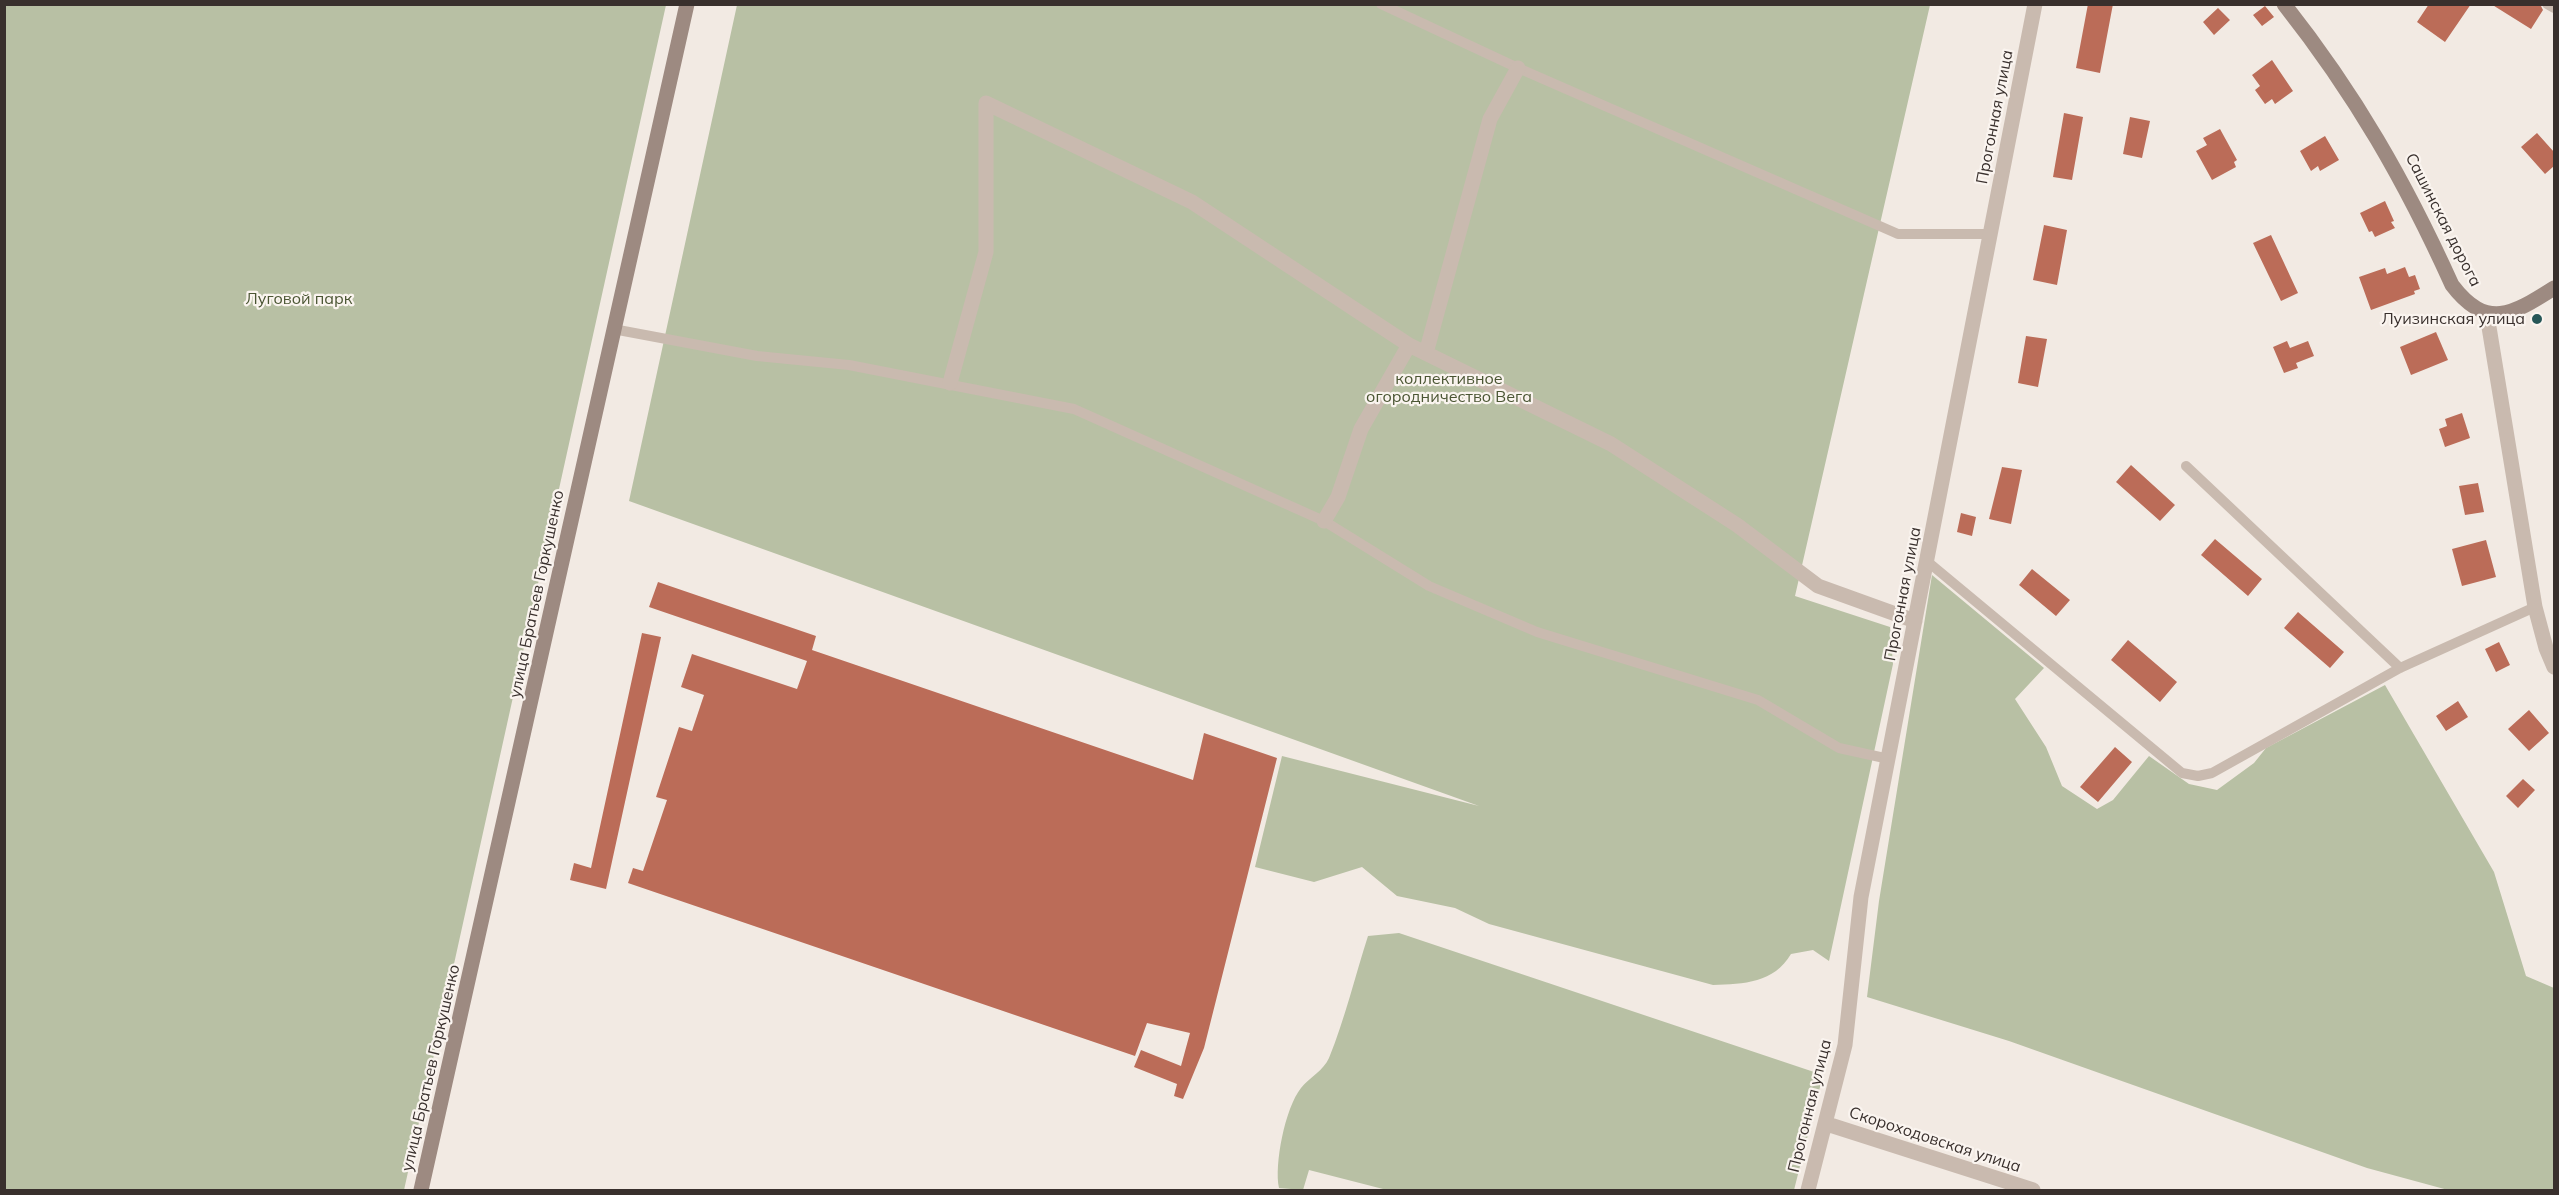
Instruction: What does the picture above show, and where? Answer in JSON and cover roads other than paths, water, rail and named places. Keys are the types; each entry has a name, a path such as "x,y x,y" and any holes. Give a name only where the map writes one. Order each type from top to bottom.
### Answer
{"street":[{"name":"улица Братьев Горкушенко","path":"422,1191 687,4"},
{"name":"Прогонная улица","path":"1808,1191 1816,1155 1827,1124 1845,1046 1862,897 2035,4"},
{"name":"Сашинская дорога","path":"2284,4 2359,106 2392,161 2452,285 2466,303 2487,315"},
{"path":"1426,353 1490,118 1518,68"},
{"path":"950,383 986,252 986,103 1192,202 1409,345 1611,444 1737,525 1818,586 1915,621"},
{"path":"2554,288 2525,306 2506,313 2487,315 2535,607 2550,646 2554,667"},
{"path":"1323,521 1338,497 1361,429 1409,345"},
{"name":"Скороходовская улица","path":"1827,1124 2033,1191"}],"lane":[{"path":"1381,4 1518,68 1898,234 1991,234"},
{"path":"2547,4 2554,8"},
{"path":"613,329 757,356 849,365 1074,409 1323,521 1430,586 1537,632 1758,700 1839,748 1889,759"},
{"path":"2186,466 2400,668"},
{"path":"1928,562 2182,774 2198,776 2212,772 2400,668 2535,607"}],"place":[{"name":"Луизинская улица","path":"2537,319"}],"park label":[{"name":"Луговой парк","path":"299,299"},
{"name":"коллективное огородничество Вега","path":"1449,388"}]}
